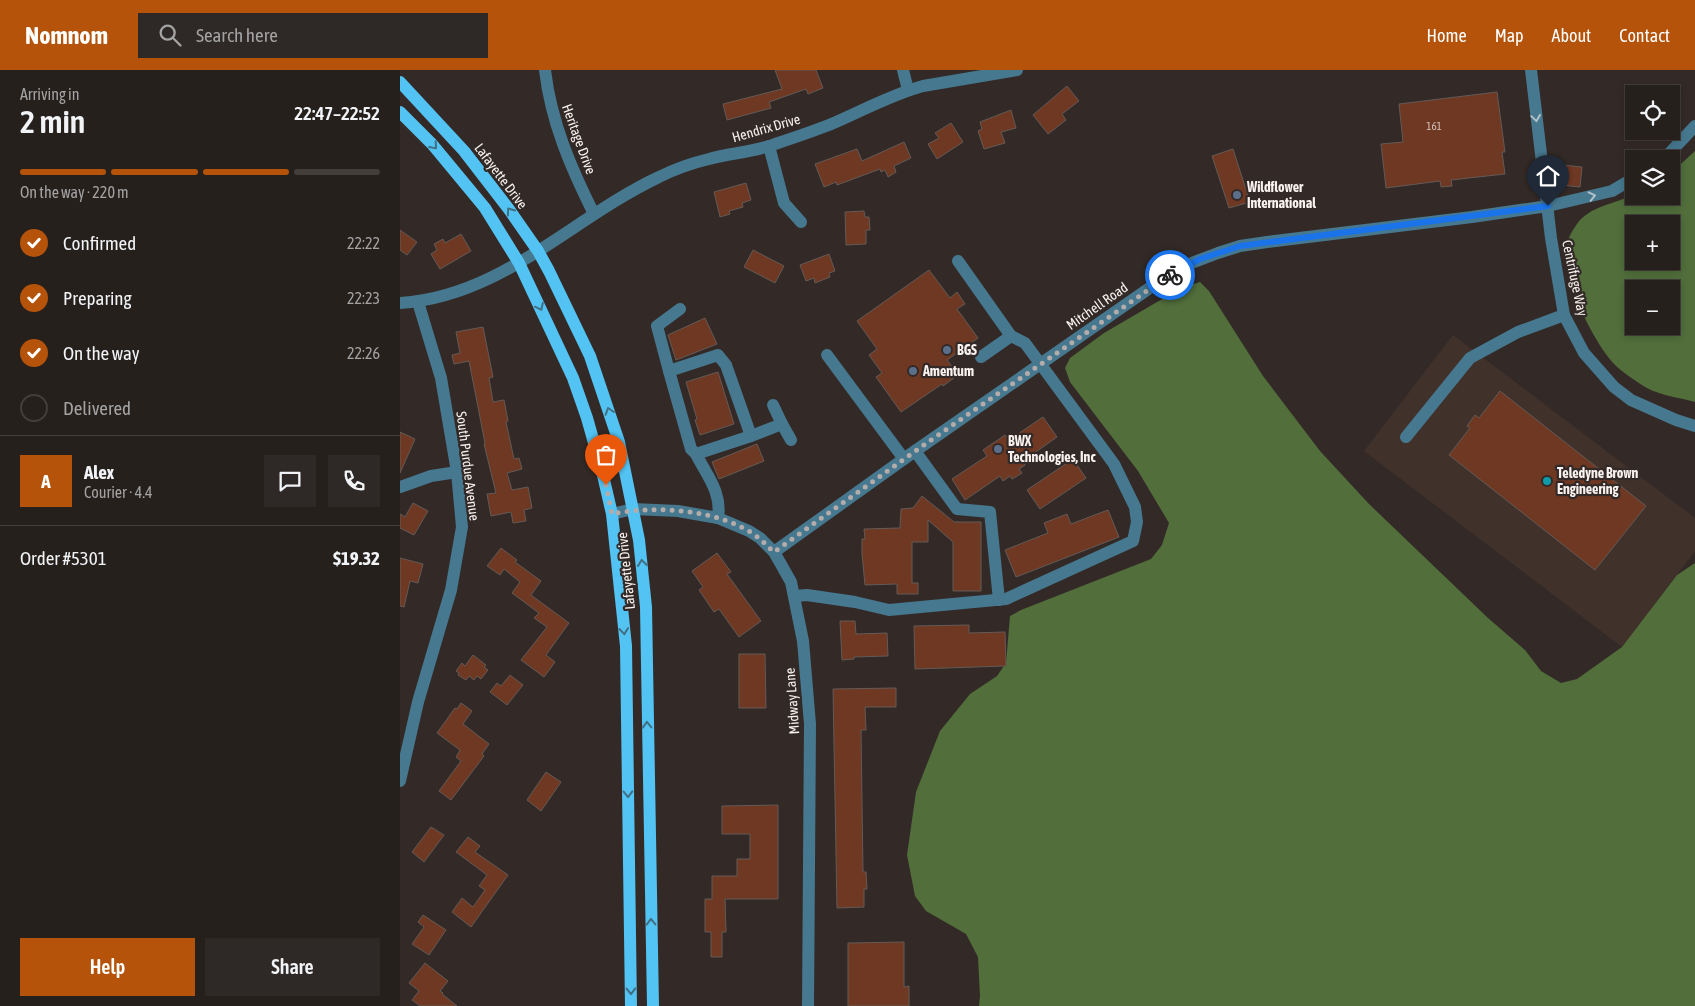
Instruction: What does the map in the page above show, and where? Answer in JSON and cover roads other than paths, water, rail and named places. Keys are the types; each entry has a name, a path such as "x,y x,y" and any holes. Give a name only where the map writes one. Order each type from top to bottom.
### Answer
{"main road":[{"name":"Lafayette Drive","path":"400,82 464,151 508,208 538,252 590,356 619,442 639,540 646,607 652,1006"},
{"name":"Lafayette Drive","path":"400,112 432,144 485,208 519,264 573,378 602,471 612,514 626,646 631,1006"},
{"path":"630,972 652,972"}],"street":[{"name":"Heritage Drive","path":"545,70 547,93 558,133 574,175 594,214"},
{"path":"903,70 908,90"},
{"name":"Hendrix Drive","path":"400,303 418,302 470,288 519,264 594,214 658,178 683,167 709,159 769,146 828,125 908,90 1018,70"},
{"name":"Centrifuge Way","path":"1531,70 1551,238 1564,315 1584,353 1614,387 1631,400 1676,420 1695,426"},
{"path":"1672,150 1695,126"},
{"path":"769,146 784,203 801,222"},
{"name":"Mitchell Road","path":"774,552 1040,364 1164,278 1189,264 1240,246 1548,206 1612,191 1625,183"},
{"path":"795,596 807,595 856,602 889,610 1006,599 1133,541 1137,522 1135,507 1114,464 1025,343 1011,336 958,261"},
{"name":"South Purdue Avenue","path":"400,781 418,702 451,590 462,527 457,472 441,378 418,302"},
{"path":"680,309 656,326 670,371 690,449 696,454 717,493 719,502 718,518"},
{"path":"1406,437 1470,358 1518,332 1564,315"},
{"path":"981,357 1011,336"},
{"path":"827,355 904,459"},
{"path":"670,371 718,356 726,365 751,436"},
{"path":"773,405 791,440"},
{"path":"696,454 782,424"},
{"path":"915,451 957,509 990,512 999,600"},
{"path":"400,487 431,476 457,472"},
{"name":"Midway Lane","path":"612,514 633,509 678,512 718,518 749,531 760,538 774,552 791,582 803,641 810,724 808,1006"}],"place":[{"name":"Wildflower International","path":"1237,195"},
{"name":"BGS","path":"947,350"},
{"name":"Amentum","path":"913,371"},
{"name":"BWX Technologies, Inc","path":"998,449"},
{"name":"Teledyne Brown Engineering","path":"1547,481"}]}
